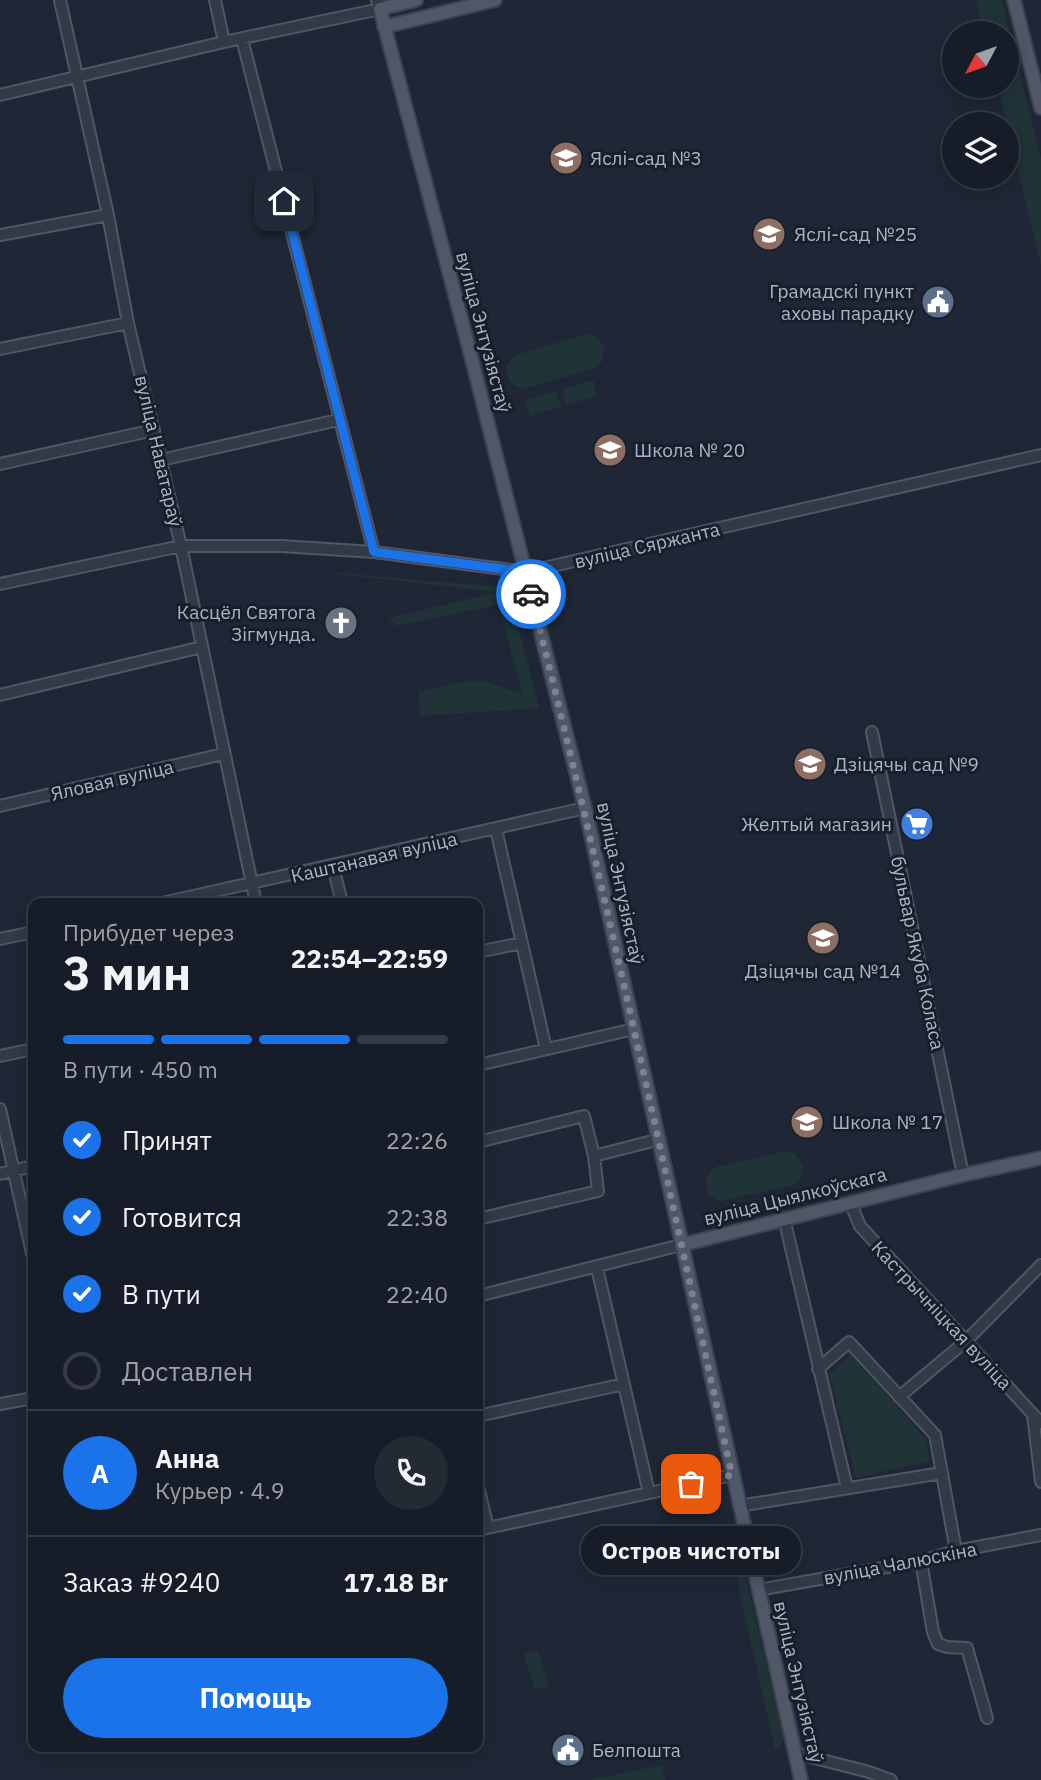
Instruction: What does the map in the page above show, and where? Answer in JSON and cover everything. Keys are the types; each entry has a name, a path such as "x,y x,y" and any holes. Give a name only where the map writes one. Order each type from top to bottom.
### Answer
{"main road":[{"path":"379,4 416,0"},
{"path":"384,27 495,0"},
{"path":"1014,0 1041,108"},
{"name":"вуліца Энтузіястаў","path":"379,4 585,808 801,1780"},
{"name":"вуліца Цыялкоўскага","path":"681,1245 1041,1158"}],"street":[{"name":"вуліца Наватараў","path":"60,0 79,76 128,323 181,546 255,898"},
{"path":"215,0 224,42"},
{"path":"0,95 379,4"},
{"path":"242,38 374,552"},
{"path":"0,234 108,215"},
{"path":"0,349 128,323"},
{"path":"161,460 338,420"},
{"path":"0,464 154,430"},
{"name":"вуліца Сяржанта","path":"0,584 181,546 281,546 374,552 526,572 1041,455"},
{"path":"0,695 202,647"},
{"name":"бульвар Якуба Коласа","path":"872,732 963,1175"},
{"name":"Яловая вуліца","path":"0,806 223,754"},
{"name":"Каштанавая вуліца","path":"188,898 585,808"},
{"path":"496,829 546,1049"},
{"path":"333,866 341,898"},
{"path":"0,939 28,933"},
{"path":"483,951 522,943"},
{"path":"483,1064 634,1028"},
{"path":"0,1056 28,1050"},
{"path":"0,1109 28,1236"},
{"path":"483,1141 584,1116 594,1156 598,1191 483,1218"},
{"path":"594,1156 660,1139"},
{"path":"0,1174 28,1167"},
{"name":"Кастрычніцкая вуліца","path":"850,1202 860,1226 1041,1423"},
{"path":"785,1218 847,1488"},
{"name":"вуліца Цыялкоўскага","path":"483,1295 681,1245"},
{"path":"899,1397 967,1340 1041,1265"},
{"path":"597,1268 649,1493"},
{"path":"1032,1274 1041,1284"},
{"path":"818,1369 849,1342 934,1435 956,1551"},
{"path":"483,1415 624,1384"},
{"path":"0,1404 28,1399"},
{"path":"1033,1414 1041,1482"},
{"path":"739,1506 942,1472"},
{"path":"483,1529 732,1475"},
{"name":"вуліца Чалюскіна","path":"758,1590 921,1561 956,1551 1041,1535"},
{"path":"921,1561 933,1632 938,1644 967,1648 987,1717"},
{"path":"795,1753 891,1780"}],"green space":[{"path":"976,0 1002,0 1007,21 981,21"},
{"path":"1019,69 1041,159 1041,265 1019,176 1019,112 1003,112 1000,98 1019,98"},
{"path":"586,334 595,336 604,346 603,360 597,367 525,389 513,385 509,379 507,367 511,359 519,354"},
{"path":"593,380 597,396 566,405 562,390"},
{"path":"556,391 561,407 530,416 525,400"},
{"path":"283,568 508,588 539,708 421,716 418,692 460,682 487,682 523,694 498,605 396,626 389,618 498,592"},
{"path":"786,1151 795,1154 803,1166 800,1179 793,1185 722,1201 711,1196 707,1190 706,1178 711,1170 719,1166"},
{"path":"850,1354 927,1440 929,1461 856,1478 829,1374"},
{"path":"736,1535 784,1740 782,1746 775,1750 727,1536"},
{"path":"538,1650 549,1686 535,1690 524,1654"},
{"path":"662,1765 665,1780 590,1780"}],"way so far":[{"path":"531,594 585,808 732,1475 691,1484"}],"place":[{"name":"Яслі-сад №3","path":"566,158"},
{"name":"Яслі-сад №25","path":"769,234"},
{"name":"Грамадскі пункт аховы парадку","path":"938,302"},
{"name":"Школа № 20","path":"610,450"},
{"name":"Касцёл Святога Зігмунда.","path":"341,623"},
{"name":"Дзіцячы сад №9","path":"810,764"},
{"name":"Желтый магазин","path":"917,824"},
{"name":"Дзіцячы сад №14","path":"823,938"},
{"name":"Школа № 17","path":"807,1122"},
{"name":"Остров чистоты","path":"691,1484"},
{"name":"Белпошта","path":"568,1750"}],"route":[{"path":"284,201 374,552 526,572 531,594"}]}
